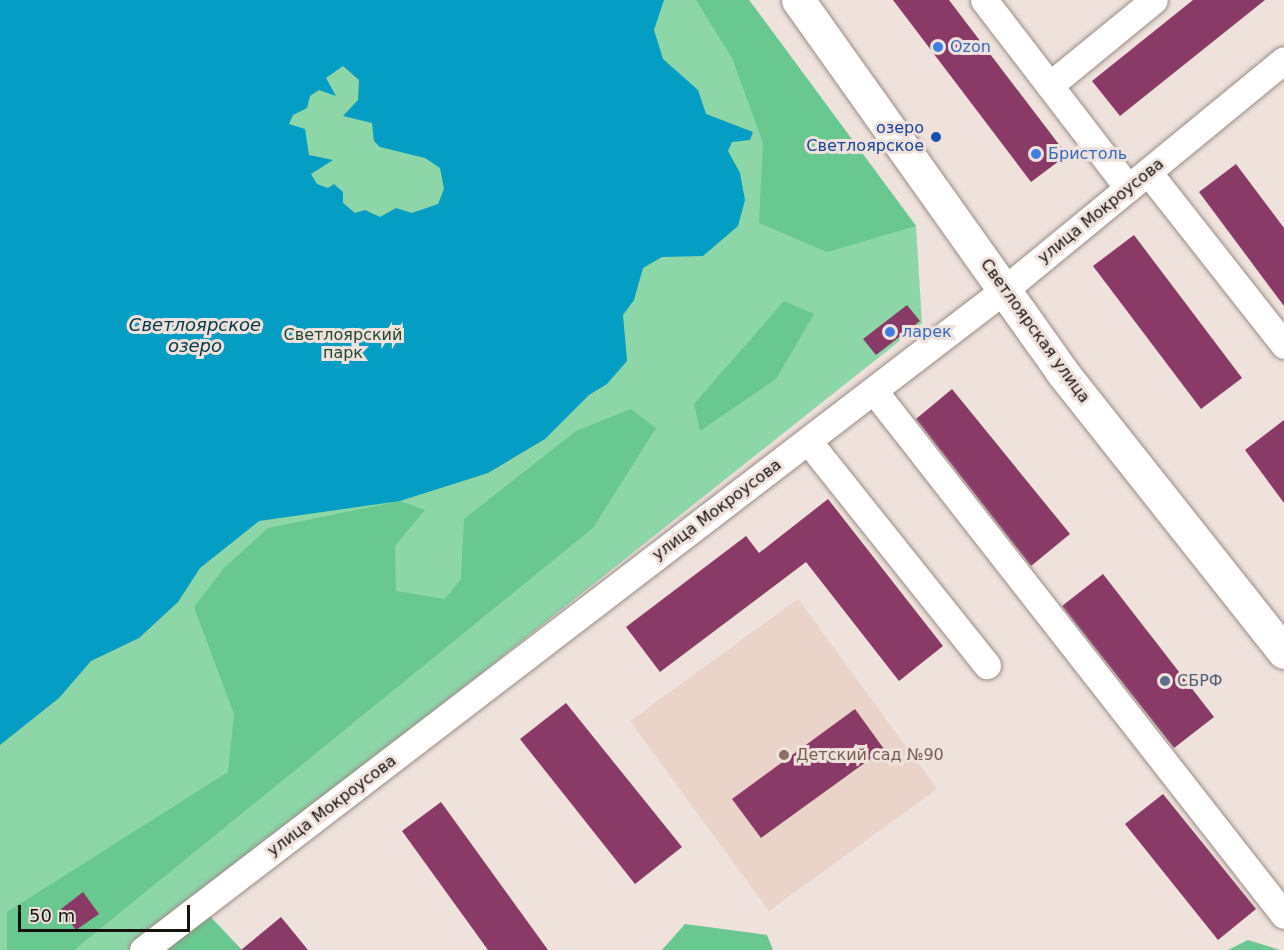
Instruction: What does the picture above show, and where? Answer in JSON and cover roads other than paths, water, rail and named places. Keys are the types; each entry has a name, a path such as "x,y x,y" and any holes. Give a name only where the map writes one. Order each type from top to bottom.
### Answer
{"main road":[{"name":"Светлоярская улица","path":"798,0 1062,372 1284,652"}],"street":[{"path":"984,0 1050,85 1138,180 1284,345"},
{"path":"1050,85 1154,0"},
{"name":"улица Мокроусова","path":"143,950 1004,290 1284,60"},
{"path":"874,391 1281,906"},
{"path":"808,441 987,665"}],"water":[{"name":"Светлоярское озеро","path":"0,0 664,0 654,30 663,59 698,90 706,114 753,132 750,140 732,142 728,151 740,173 745,200 738,226 703,256 662,257 643,268 634,300 623,315 627,361 607,384 589,395 545,439 488,473 400,501 259,521 200,568 178,602 139,638 91,661 59,698 0,745","holes":["343,66 359,80 358,100 343,116 372,123 374,141 380,147 425,158 440,168 444,189 438,204 412,213 396,208 380,217 365,210 355,213 343,203 343,192 334,184 328,188 317,184 311,174 333,160 309,155 305,129 289,124 293,115 307,108 310,96 319,90 336,96 326,78"]}],"place":[{"name":"Ozon","path":"938,47"},
{"name":"озеро Светлоярское","path":"936,137"},
{"name":"Бристоль","path":"1036,154"},
{"name":"ларек","path":"890,332"},
{"name":"СБРФ","path":"1165,681"},
{"name":"Детский сад №90","path":"784,755"}],"park label":[{"name":"Светлоярский парк","path":"343,344"}]}
